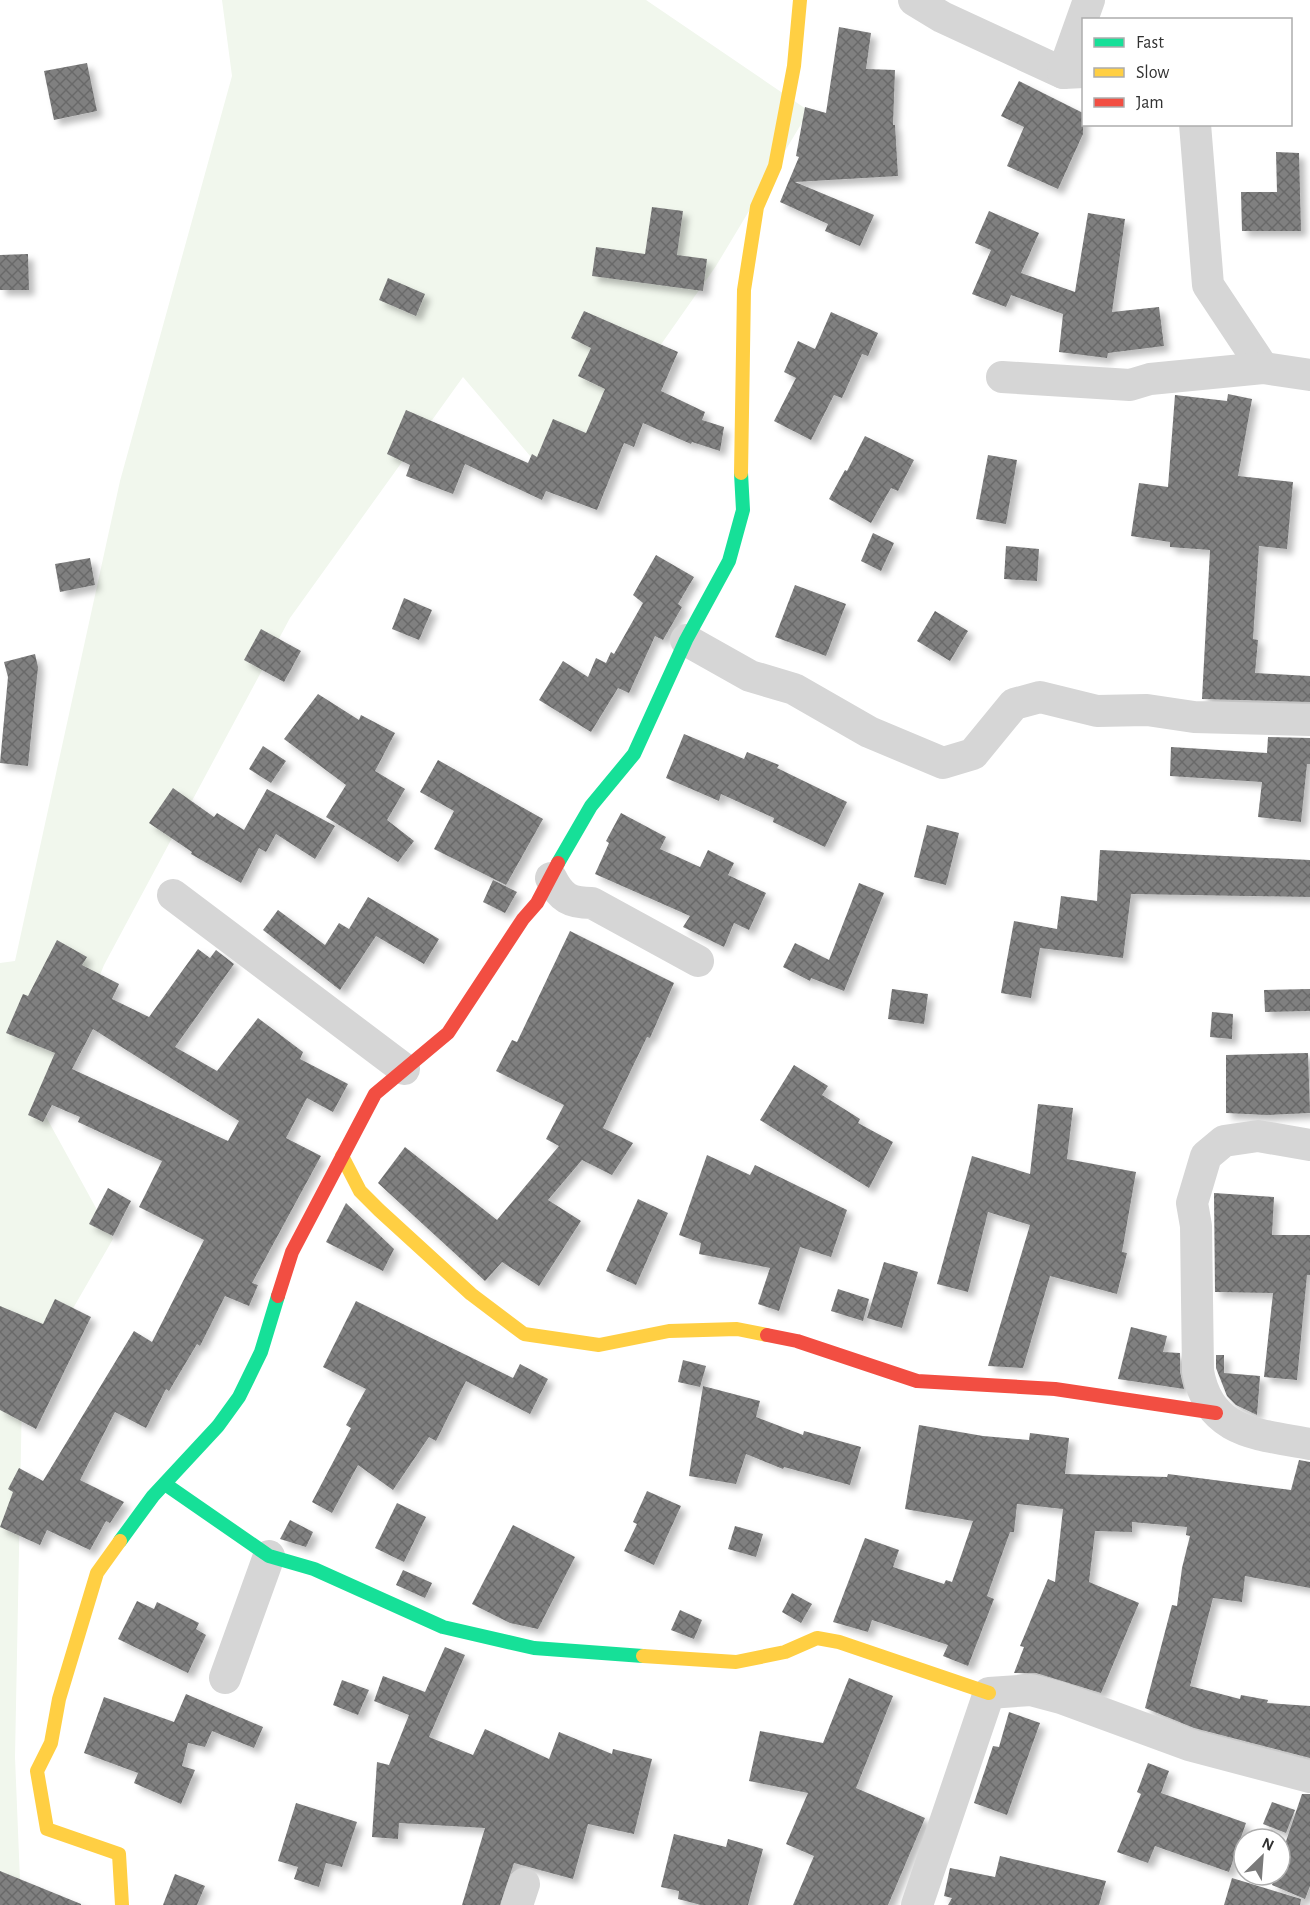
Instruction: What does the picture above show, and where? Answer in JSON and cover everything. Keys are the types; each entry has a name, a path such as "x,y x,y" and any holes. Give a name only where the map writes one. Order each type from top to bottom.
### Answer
{"street":[{"path":"122,1905 119,1854 48,1829 37,1771 51,1743 59,1699 97,1573 153,1496 218,1426 239,1397 261,1352 292,1252 375,1094 448,1033 523,919 537,903 564,850 591,806 634,754 686,640 729,561 743,510 741,463 745,363 744,290 757,207 776,166 794,66 800,0"},
{"path":"914,0 942,17 1073,73 1082,32"},
{"path":"1085,18 1089,0"},
{"path":"1195,126 1208,285 1263,368"},
{"path":"1002,377 1130,385 1150,380 1263,368 1310,375"},
{"path":"686,640 750,676 794,690 869,732 943,763 973,754 1014,704 1040,697 1096,711 1147,710 1194,717 1310,720"},
{"path":"551,878 559,894 574,903 592,903 698,961"},
{"path":"173,895 404,1069"},
{"path":"1310,1145 1258,1136 1224,1141 1206,1156 1192,1203 1197,1246 1198,1371 1201,1391 1216,1413 1244,1432 1310,1444"},
{"path":"342,1156 360,1191 379,1210 395,1222 411,1240 471,1294 524,1335 599,1345 669,1331 737,1329 797,1341 917,1381 1055,1389 1216,1413"},
{"path":"165,1484 269,1556 314,1569 443,1627 534,1648 736,1662 785,1652 817,1638 839,1642 989,1693 1031,1690 1061,1698 1189,1745 1310,1777"},
{"path":"225,1678 269,1556"},
{"path":"917,1905 989,1693"}],"shaded area":[{"path":"222,0 646,0 809,111 716,266 559,490 463,377 290,618 104,965 44,1113 113,1239 22,1397 15,1757 21,1905 0,1905 0,963 15,961 120,481 232,76"}],"building":[{"path":"839,27 871,33 866,69 895,70 893,125 895,125 898,176 795,182 874,215 860,246 825,231 828,224 780,202 799,157 796,156 805,107 826,113"},
{"path":"87,63 97,111 54,120 44,71"},
{"path":"1019,81 1082,112 1083,134 1058,189 1007,166 1024,127 1001,116"},
{"path":"1276,152 1299,153 1301,231 1242,231 1241,192 1277,192"},
{"path":"652,207 683,211 677,255 707,259 703,291 592,276 596,247 645,254"},
{"path":"989,211 1039,233 1021,273 1075,292 1088,213 1125,219 1112,312 1159,307 1164,346 1108,353 1107,358 1059,352 1063,314 1011,295 1006,307 972,294 991,250 975,243"},
{"path":"28,254 29,290 0,290 0,255"},
{"path":"388,278 425,294 416,316 379,300"},
{"path":"584,311 678,352 661,391 705,412 702,420 724,427 720,451 692,442 691,444 643,423 634,447 624,443 597,510 546,491 542,500 465,464 453,494 406,476 410,465 387,454 406,410 528,463 532,454 537,457 553,419 586,433 605,389 578,376 591,348 571,338"},
{"path":"831,312 878,333 868,356 862,354 842,398 834,395 811,440 774,421 796,378 784,372 798,341 815,349"},
{"path":"1228,394 1252,399 1238,476 1293,482 1287,549 1259,546 1253,639 1258,640 1255,673 1310,676 1310,702 1202,699 1210,550 1170,547 1170,542 1131,536 1139,483 1168,487 1175,395 1227,401"},
{"path":"865,436 914,460 898,491 891,488 871,523 829,499"},
{"path":"988,455 1017,460 1006,524 976,519"},
{"path":"873,533 894,543 881,571 861,561"},
{"path":"1006,546 1039,549 1037,581 1004,579"},
{"path":"656,555 694,577 678,604 682,607 663,640 655,636 629,693 618,688 591,732 539,700 563,661 588,677 596,658 606,663 611,652 614,654 643,603 633,595"},
{"path":"90,558 95,585 60,592 55,564"},
{"path":"795,585 846,604 826,656 775,637"},
{"path":"404,598 432,610 419,640 392,629"},
{"path":"935,611 968,631 950,661 917,641"},
{"path":"261,629 301,651 284,682 244,660"},
{"path":"35,654 38,667 28,766 0,763 8,677 4,662"},
{"path":"318,694 359,720 361,715 395,733 375,771 405,789 387,820 414,841 398,862 326,817 346,785 284,739"},
{"path":"684,734 744,759 747,752 779,765 777,768 847,802 825,847 773,822 774,818 721,794 719,801 666,778"},
{"path":"1268,737 1310,738 1310,764 1307,764 1301,822 1258,817 1262,782 1170,776 1171,747 1267,753"},
{"path":"263,746 286,761 271,783 249,769"},
{"path":"438,760 543,819 506,885 434,849 454,811 420,792"},
{"path":"173,788 214,817 217,813 244,830 267,789 335,826 315,859 276,834 266,852 259,848 241,883 191,854 192,852 149,823"},
{"path":"621,813 666,837 660,849 700,867 708,850 734,863 728,875 766,893 749,930 734,923 724,947 683,927 690,916 595,874 609,843 606,841"},
{"path":"927,825 959,833 946,885 914,877"},
{"path":"1100,850 1310,860 1310,897 1131,894 1123,958 1040,948 1031,998 1001,993 1014,921 1057,929 1061,896 1097,901"},
{"path":"493,880 517,892 505,913 483,902"},
{"path":"859,883 884,893 844,991 811,978 810,981 783,967 795,943 829,960"},
{"path":"368,897 439,939 424,964 376,936 340,990 263,930 278,910 325,945 339,923 349,929"},
{"path":"570,931 674,983 650,1038 647,1037 603,1128 633,1143 612,1175 582,1160 548,1200 581,1221 539,1286 502,1262 485,1281 378,1183 405,1147 497,1220 559,1146 546,1139 564,1105 496,1071 512,1040 517,1042"},
{"path":"57,940 87,957 82,965 119,984 112,999 149,1017 198,949 210,958 216,950 234,964 175,1047 217,1071 258,1018 303,1052 300,1059 348,1084 333,1112 307,1098 286,1138 321,1156 252,1283 258,1285 249,1306 225,1296 200,1346 197,1344 169,1391 166,1389 146,1428 115,1412 80,1480 124,1502 110,1523 106,1521 90,1550 47,1530 40,1545 0,1527 13,1492 8,1489 19,1468 43,1481 134,1331 152,1342 204,1240 139,1207 162,1161 78,1122 80,1117 52,1105 43,1122 28,1115 55,1053 6,1033 23,994 28,996","holes":["93,1029 239,1121 228,1141 72,1069"]},
{"path":"892,989 928,994 924,1024 888,1019"},
{"path":"1310,989 1310,1011 1265,1012 1264,990"},
{"path":"1212,1012 1233,1014 1232,1039 1210,1037"},
{"path":"1308,1053 1310,1113 1267,1115 1226,1113 1226,1055"},
{"path":"794,1065 828,1086 822,1095 860,1119 858,1123 893,1142 869,1188 760,1120"},
{"path":"1038,1104 1073,1108 1067,1159 1136,1172 1122,1252 1127,1253 1117,1294 1050,1276 1023,1368 988,1366 1030,1225 988,1212 968,1292 937,1284 972,1156 1030,1174"},
{"path":"707,1155 750,1175 755,1165 847,1210 831,1257 800,1247 779,1311 758,1304 770,1268 699,1254 701,1243 679,1235"},
{"path":"108,1188 131,1201 113,1236 89,1224"},
{"path":"1214,1193 1274,1197 1272,1235 1310,1235 1310,1275 1307,1275 1297,1380 1264,1377 1273,1293 1215,1292"},
{"path":"638,1199 668,1213 636,1285 606,1271"},
{"path":"346,1203 394,1249 383,1271 326,1242"},
{"path":"884,1262 918,1272 902,1328 867,1318"},
{"path":"838,1289 869,1299 863,1321 831,1311"},
{"path":"55,1299 91,1317 36,1429 0,1410 0,1306 43,1324"},
{"path":"356,1301 513,1378 520,1364 548,1379 530,1414 466,1381 436,1441 429,1437 393,1490 358,1465 332,1513 312,1502 351,1428 346,1425 366,1389 323,1367"},
{"path":"1131,1327 1167,1336 1163,1352 1180,1353 1180,1372 1184,1389 1118,1379"},
{"path":"1216,1355 1224,1355 1224,1373 1260,1376 1257,1415 1236,1405 1227,1396 1216,1368"},
{"path":"683,1360 706,1366 700,1387 678,1382"},
{"path":"703,1386 760,1401 756,1417 803,1435 804,1431 861,1447 850,1485 784,1467 783,1469 746,1454 736,1484 689,1476"},
{"path":"919,1425 983,1436 1029,1440 1030,1433 1069,1438 1065,1474 1167,1477 1168,1474 1291,1490 1299,1460 1310,1462 1310,1588 1245,1576 1242,1602 1213,1598 1190,1686 1240,1699 1241,1695 1268,1700 1267,1703 1310,1706 1310,1758 1194,1728 1145,1708 1172,1605 1177,1606 1182,1568 1190,1536 1186,1535 1187,1527 1132,1522 1132,1532 1095,1531 1089,1582 1139,1603 1101,1693 1036,1673 1014,1673 1024,1647 1020,1646 1048,1579 1055,1582 1063,1509 1017,1504 1014,1532 1010,1532 987,1596 994,1599 968,1666 943,1656 948,1645 872,1620 868,1632 833,1622 865,1538 899,1550 893,1567 944,1584 946,1580 952,1582 973,1521 905,1509"},
{"path":"647,1491 681,1506 654,1565 624,1551 637,1524 633,1522"},
{"path":"397,1503 426,1517 404,1562 375,1548"},
{"path":"290,1520 313,1532 306,1547 280,1539"},
{"path":"513,1525 575,1557 538,1629 510,1623 472,1604"},
{"path":"735,1526 763,1534 756,1557 728,1549"},
{"path":"403,1570 432,1583 425,1598 396,1585"},
{"path":"792,1593 812,1604 801,1623 782,1612"},
{"path":"137,1601 154,1609 157,1602 199,1623 196,1629 206,1635 188,1673 118,1639"},
{"path":"680,1610 702,1620 694,1639 671,1630"},
{"path":"445,1647 465,1655 429,1737 473,1755 485,1729 549,1759 559,1732 612,1754 613,1749 652,1759 634,1834 588,1824 573,1879 514,1863 500,1905 462,1905 485,1828 399,1823 398,1839 372,1837 377,1762 389,1765 409,1715 374,1701 383,1676 425,1692"},
{"path":"849,1678 893,1696 856,1788 925,1818 888,1905 793,1905 814,1856 786,1844 808,1793 749,1781 760,1731 823,1743"},
{"path":"342,1680 369,1690 358,1715 333,1705"},
{"path":"186,1694 263,1727 254,1748 212,1731 205,1747 188,1743 182,1766 195,1770 181,1804 134,1783 138,1773 84,1753 104,1697 174,1722"},
{"path":"1009,1712 1040,1723 1007,1815 974,1803 993,1746 999,1747"},
{"path":"1148,1763 1169,1771 1161,1793 1246,1823 1245,1827 1232,1827 1232,1863 1229,1872 1155,1846 1148,1863 1117,1852 1141,1794 1137,1792"},
{"path":"1302,1794 1310,1794 1310,1886 1305,1899 1277,1887 1292,1887 1291,1827"},
{"path":"1272,1802 1295,1810 1288,1827 1271,1827 1263,1824"},
{"path":"296,1803 357,1822 342,1867 326,1863 319,1887 294,1879 298,1867 278,1861"},
{"path":"674,1834 726,1847 728,1839 763,1849 748,1905 701,1905 678,1899 679,1891 661,1887"},
{"path":"1000,1856 1106,1881 1099,1905 948,1905 952,1898 944,1896 950,1868 995,1877"},
{"path":"0,1871 81,1904 81,1905 0,1905"},
{"path":"175,1874 205,1886 197,1905 163,1905"},
{"path":"1232,1878 1232,1887 1262,1887 1301,1899 1300,1905 1224,1905"}],"traffic: fast":[{"path":"558,863 591,806 634,754 686,640 729,561 743,510 741,473"},
{"path":"120,1541 153,1496 218,1426 239,1397 261,1352 278,1296"},
{"path":"165,1484 269,1556 314,1569 443,1627 534,1648 643,1656"}],"traffic: slow":[{"path":"741,473 744,290 757,207 775,166 794,66 800,0"},
{"path":"342,1156 360,1191 379,1210 471,1294 524,1334 599,1345 669,1331 737,1329 767,1335"},
{"path":"120,1541 97,1573 59,1699 51,1743 37,1771 47,1829 119,1854 122,1905"},
{"path":"643,1656 736,1662 785,1652 817,1638 839,1642 989,1693"}],"traffic: jam":[{"path":"278,1296 292,1252 375,1094 448,1033 523,919 537,903 558,863"},
{"path":"767,1335 797,1341 917,1381 1055,1389 1216,1413"}]}
